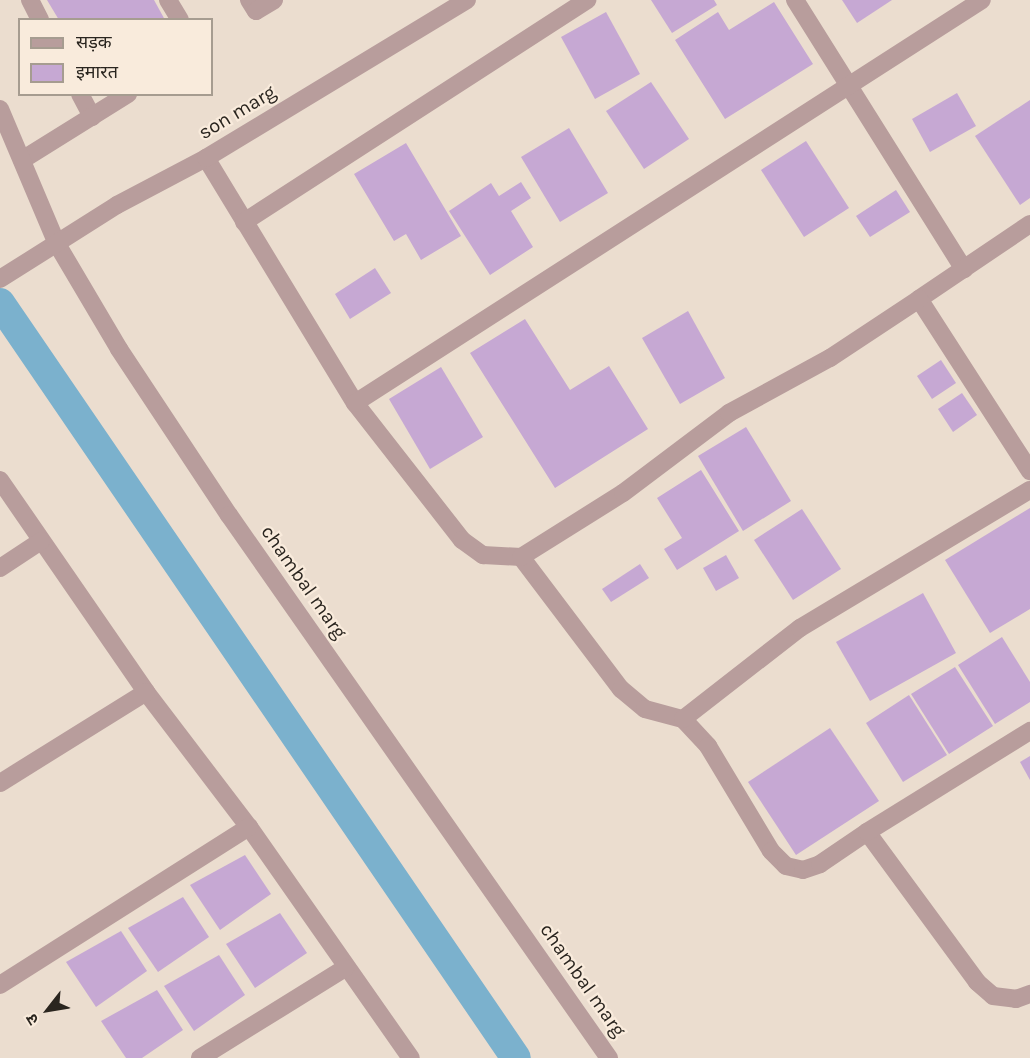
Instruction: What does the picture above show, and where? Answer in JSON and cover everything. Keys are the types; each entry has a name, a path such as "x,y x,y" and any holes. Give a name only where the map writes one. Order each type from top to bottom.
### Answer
{"street":[{"path":"30,0 39,18"},
{"path":"168,0 179,18"},
{"path":"249,0 256,11 274,0"},
{"name":"son marg","path":"0,279 117,205 206,158 467,0"},
{"path":"244,222 587,0"},
{"path":"795,0 964,269"},
{"path":"355,403 846,84 982,0"},
{"path":"81,96 92,117"},
{"path":"22,160 125,96"},
{"name":"chambal marg","path":"0,109 57,244 118,349 229,515 609,1058"},
{"path":"206,158 355,403 462,540 483,555 521,557 623,493 729,413 830,358 1030,224"},
{"path":"919,299 1030,471"},
{"path":"0,480 146,692 249,827 345,968 411,1058"},
{"path":"683,719 800,628 1030,490"},
{"path":"0,568 41,541"},
{"path":"521,557 621,690 645,709 683,719 708,747 771,851 786,866 803,870 820,864 867,832 1030,731"},
{"path":"0,783 146,692"},
{"path":"0,985 249,827"},
{"path":"867,832 977,982 993,996 1016,999 1030,994"},
{"path":"201,1058 345,968"}],"building":[{"path":"47,0 154,0 164,18 58,18"},
{"path":"651,0 714,0 717,5 672,33"},
{"path":"842,0 892,0 857,23"},
{"path":"774,2 813,64 725,119 675,40 718,12 729,30"},
{"path":"606,12 640,74 595,99 561,37"},
{"path":"651,82 689,139 644,169 606,111"},
{"path":"957,93 976,126 930,152 912,119"},
{"path":"1030,100 1030,198 1020,205 975,136"},
{"path":"569,128 608,193 560,222 521,157"},
{"path":"806,141 849,208 804,237 761,170"},
{"path":"406,143 461,236 421,260 406,234 394,241 354,174"},
{"path":"521,182 531,198 511,211 533,247 490,275 449,211 491,183 499,196"},
{"path":"896,190 910,212 870,237 856,216"},
{"path":"375,268 391,293 350,319 335,294"},
{"path":"688,311 725,378 680,404 642,338"},
{"path":"525,319 570,390 609,366 648,429 555,488 470,353"},
{"path":"941,360 956,383 932,399 917,376"},
{"path":"441,367 483,437 430,469 389,399"},
{"path":"962,393 977,415 953,432 938,409"},
{"path":"746,427 791,501 743,531 698,456"},
{"path":"701,470 739,531 677,570 664,549 682,538 657,498"},
{"path":"1030,508 1030,609 990,633 945,560"},
{"path":"802,509 841,569 793,600 754,540"},
{"path":"726,555 739,578 716,591 703,568"},
{"path":"640,564 649,578 611,602 602,589"},
{"path":"923,593 956,653 870,701 836,642"},
{"path":"1002,637 1030,682 1030,702 995,724 958,665"},
{"path":"955,667 993,726 949,754 911,694"},
{"path":"909,695 947,755 903,782 866,723"},
{"path":"830,728 879,801 796,855 748,782"},
{"path":"1030,756 1030,780 1020,762"},
{"path":"245,855 271,894 220,930 190,885"},
{"path":"183,897 209,937 158,972 128,928"},
{"path":"280,913 307,953 255,988 226,944"},
{"path":"121,931 147,971 96,1007 66,962"},
{"path":"219,955 245,995 194,1031 164,986"},
{"path":"157,990 183,1030 142,1058 126,1058 101,1021"}],"waterway":[{"path":"0,303 516,1058"}]}
